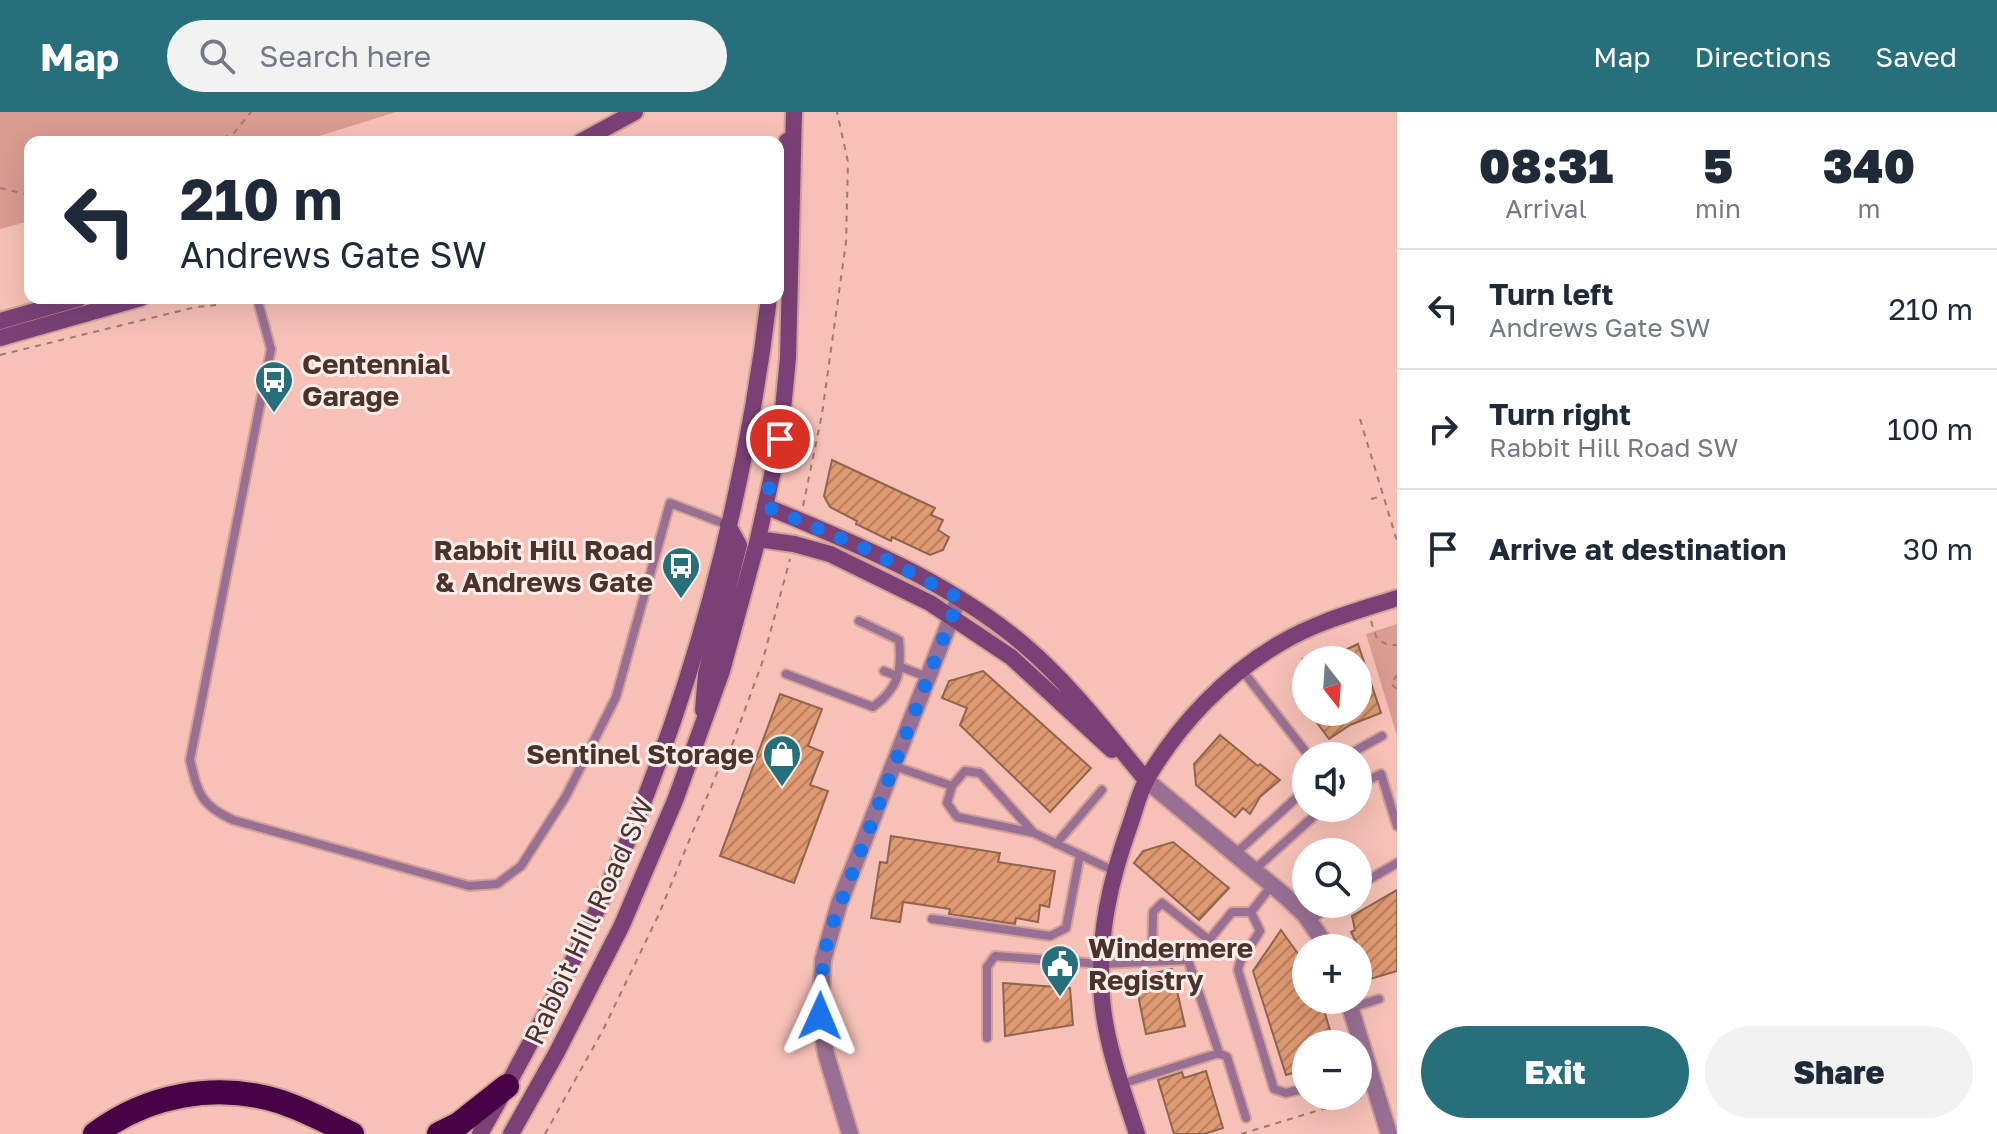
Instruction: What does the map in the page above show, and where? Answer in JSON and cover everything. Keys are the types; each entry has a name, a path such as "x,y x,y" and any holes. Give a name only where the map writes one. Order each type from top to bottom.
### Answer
{"highway":[{"path":"439,1134 459,1124 507,1086"},
{"path":"95,1134 117,1117 162,1099 219,1093 251,1094 278,1101 352,1134"}],"main road":[{"path":"591,136 635,112"},
{"name":"Rabbit Hill Road SW","path":"784,161 794,112"},
{"name":"Rabbit Hill Road SW","path":"511,1134 622,925 671,811 722,671 758,539 780,439 786,385 794,112"},
{"path":"0,321 59,304"},
{"path":"0,338 120,304"},
{"name":"Rabbit Hill Road SW","path":"480,1134 580,946 634,824 673,719 701,630 728,525 753,403 768,304"},
{"path":"765,506 866,549 981,611 1024,645 1071,689 1146,780"},
{"path":"702,728 703,687 739,545 728,525"},
{"path":"758,539 794,544 830,554 882,578 952,617 1011,657 1146,780"},
{"path":"1137,1134 1121,1084 1102,1001 1101,964 1102,933 1114,871 1146,780 1198,710 1242,670 1279,644 1315,626 1397,598"},
{"path":"519,1134 521,1117"}],"street":[{"path":"850,1134 826,1054 820,1016 823,960 839,904 959,598"},
{"path":"1146,780 1272,885 1310,921 1319,934"},
{"path":"1372,1085 1389,1134"}],"lane":[{"path":"259,304 271,349 190,760 198,792 211,810 233,820 469,886 497,884 521,866 559,808 616,697 670,503 728,525"},
{"path":"786,674 873,707 888,696 901,667 899,640 859,621"},
{"path":"901,667 928,677"},
{"path":"1242,670 1298,742"},
{"path":"884,671 897,676"},
{"path":"1371,742 1382,736"},
{"path":"894,766 952,786"},
{"path":"1034,833 980,773 965,771 952,786 947,803 957,817 1034,833 1114,871"},
{"path":"1372,778 1381,774 1397,826"},
{"path":"1056,844 1102,790"},
{"path":"1235,854 1292,802"},
{"path":"1254,870 1307,822"},
{"path":"932,919 1050,936 1066,928 1080,855"},
{"path":"1372,878 1397,863"},
{"path":"1251,912 1272,885"},
{"path":"1152,962 1153,912 1162,903 1209,940"},
{"path":"987,1038 987,967 995,956 1101,964 1188,960 1232,912 1251,912"},
{"path":"1251,912 1260,931 1238,970 1274,1089 1292,1092"},
{"path":"1310,921 1314,918"},
{"path":"1188,960 1219,1053"},
{"path":"1372,1000 1379,999"},
{"path":"1121,1084 1219,1053 1227,1057 1246,1118"}],"path":[{"path":"228,136 233,134 251,112"},
{"path":"800,520 822,414 846,242 848,162 837,112"},
{"path":"0,188 24,194"},
{"path":"0,355 196,307 220,304"},
{"path":"1360,419 1397,541"},
{"path":"1371,499 1383,496"},
{"path":"545,1134 603,1030 647,939 716,775 732,745 762,663 794,544"},
{"path":"1371,606 1370,615 1377,639 1388,645 1397,645"},
{"path":"1397,675 1391,684 1397,689"},
{"path":"1241,1134 1376,1093"}],"shaded area":[{"path":"0,112 396,112 319,136 24,136 24,223 0,229"},
{"path":"1397,624 1397,736 1372,646 1366,634"}],"building":[{"path":"832,460 935,508 931,515 943,520 938,530 949,537 943,550 930,555 892,537 891,541 830,507 824,496"},
{"path":"983,671 1091,768 1050,812 960,725 967,708 942,698 949,681"},
{"path":"1372,686 1381,713 1372,716"},
{"name":"Sentinel Storage","path":"780,694 822,709 808,746 823,752 810,785 828,791 794,883 720,856"},
{"path":"1319,726 1348,726 1329,739"},
{"path":"1220,735 1280,780 1260,797 1250,814 1243,808 1235,817 1196,785 1194,764"},
{"path":"891,836 1000,853 998,862 1055,871 1049,907 1040,905 1038,922 1016,918 1015,924 949,914 950,909 903,902 900,922 871,918 880,862 887,863"},
{"path":"1173,842 1229,888 1199,920 1134,863 1143,851"},
{"path":"1397,890 1397,971 1372,978 1372,934 1351,932 1355,930 1352,918 1372,918 1372,904"},
{"path":"1281,930 1292,945 1292,1014 1325,1014 1330,1030 1292,1030 1292,1073 1286,1075 1253,971"},
{"path":"1172,969 1185,1026 1146,1034 1139,1000 1142,976"},
{"path":"1003,983 1070,988 1073,1025 1005,1036"},
{"path":"1206,1071 1223,1128 1204,1134 1174,1134 1158,1080 1182,1072 1184,1078"}],"place":[{"name":"Centennial Garage","path":"274,414"},
{"name":"Rabbit Hill Road & Andrews Gate","path":"681,600"},
{"name":"Sentinel Storage","path":"782,788"},
{"name":"Windermere Registry","path":"1060,998"}],"route":[{"path":"780,439 765,506 866,549 959,598 829,933 823,960 820,1016"}]}
